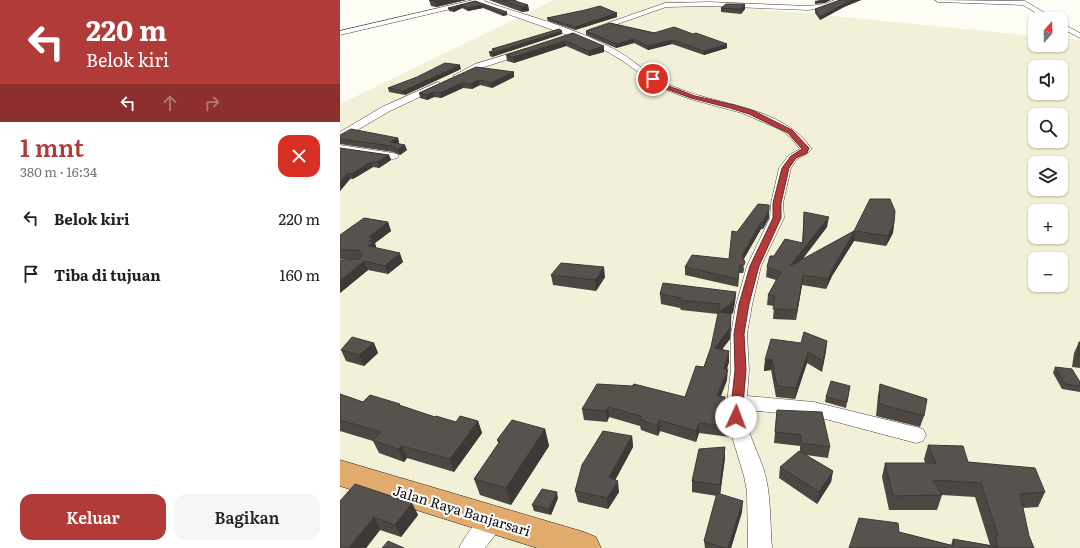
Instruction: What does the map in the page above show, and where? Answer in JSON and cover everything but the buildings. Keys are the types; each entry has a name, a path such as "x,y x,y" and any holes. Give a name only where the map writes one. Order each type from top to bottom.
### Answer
{"highway":[{"name":"Jalan Raya Banjarsari","path":"340,474 494,519 584,548"}],"street":[{"path":"561,40 665,5 709,4 812,8 826,6 841,0"},
{"path":"938,0 1013,1 1025,3 1040,12"},
{"path":"340,33 479,1 576,35 609,49 622,56 664,86 693,97 739,108 785,128 806,148 804,151 793,157 785,168 777,203 777,218 754,266 744,304 739,334 740,370 736,402 736,417 755,476 758,492 760,548"},
{"path":"1068,29 1080,36"},
{"path":"340,137 386,108 449,79 478,66 533,49"},
{"path":"340,148 393,156"},
{"path":"736,402 814,409 916,435"},
{"path":"471,548 494,519"}],"green space":[{"path":"554,0 670,0 1028,35 1028,52 1068,52 1068,39 1080,40 1080,548 340,548 340,104"}],"route":[{"path":"653,79 664,86 693,97 732,106 752,113 790,131 806,148 804,151 793,157 785,168 777,203 777,218 754,266 744,304 738,343 740,370 736,402 736,417"}]}
